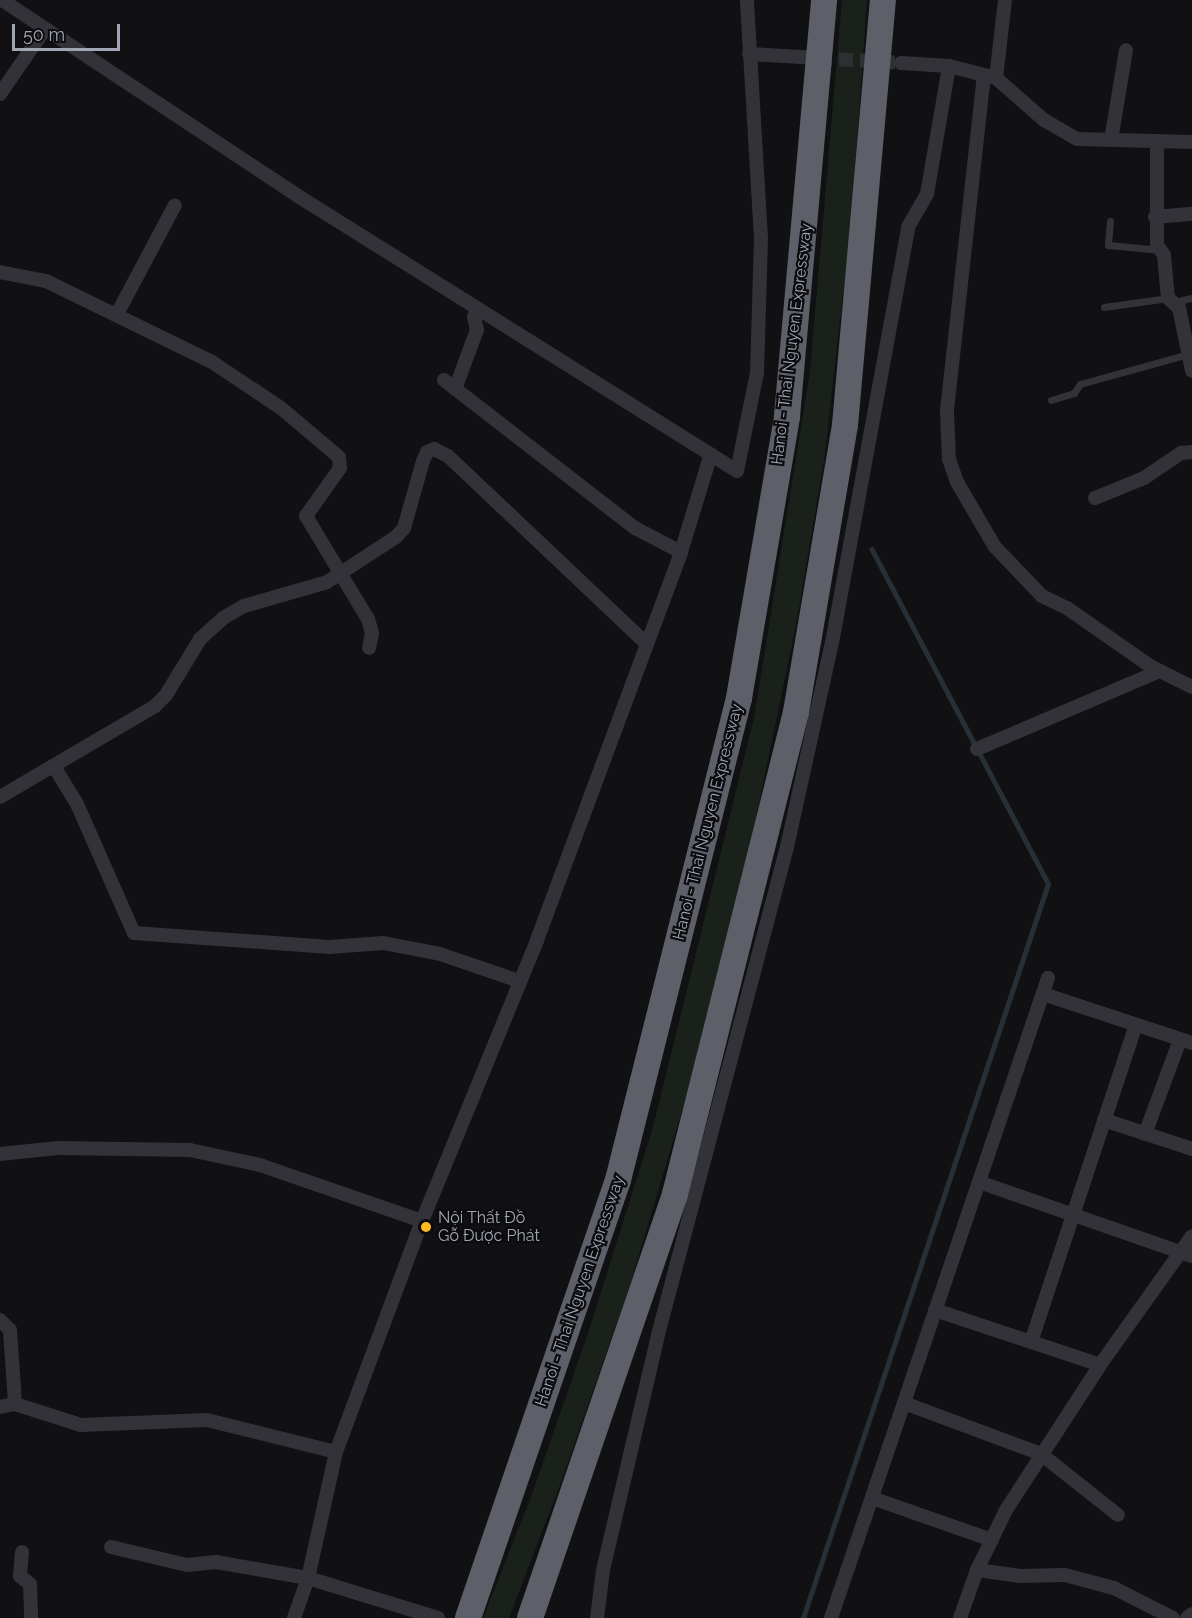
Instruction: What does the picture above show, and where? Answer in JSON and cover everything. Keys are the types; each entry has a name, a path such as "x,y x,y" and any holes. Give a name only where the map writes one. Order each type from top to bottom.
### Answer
{"highway":[{"name":"Hanoi - Thai Nguyen Expressway","path":"468,1618 618,1180 739,698 787,416 824,0"},
{"path":"530,1618 675,1194 796,712 845,425 883,0"}],"street":[{"path":"2,0 477,310 737,471 757,373 761,238 748,54 747,0"},
{"path":"1005,0 990,77 947,412 949,459 961,490 995,547 1042,596 1067,608 1160,671 1192,687"},
{"path":"0,94 45,29"},
{"path":"1111,140 1126,50"},
{"path":"748,54 818,58"},
{"path":"901,63 949,66 990,77 1044,120 1077,139 1192,142"},
{"path":"597,1618 603,1570 659,1331 786,847 832,643 908,227 927,194 949,66"},
{"path":"1157,141 1155,217 1171,300 1192,371"},
{"path":"117,314 175,205"},
{"path":"1155,217 1192,214"},
{"path":"0,272 46,281 212,362 281,408 339,457 340,468 306,512 371,624 369,648"},
{"path":"477,310 474,317 477,330 449,385 635,528 681,552"},
{"path":"0,797 55,768 155,706 166,695 200,639 223,618 244,606 343,575 401,533 427,452 440,451 646,643"},
{"path":"1095,498 1144,478 1181,453 1192,452"},
{"path":"294,1618 308,1578 336,1452 422,1221 519,981 681,552 711,454"},
{"path":"977,749 1160,671"},
{"path":"55,768 77,804 134,933 330,947 383,943 440,954 519,981"},
{"path":"831,1618 1048,978"},
{"path":"1043,994 1186,1042 1145,1134"},
{"path":"1031,1342 1136,1025"},
{"path":"1104,1120 1192,1149"},
{"path":"0,1154 58,1148 190,1150 260,1165 422,1221"},
{"path":"979,1182 1187,1254"},
{"path":"965,1617 977,1570 1006,1510 1100,1365 1187,1254 1192,1236"},
{"path":"935,1310 1100,1365"},
{"path":"0,1320 10,1330 15,1404"},
{"path":"904,1403 1041,1454 1118,1515"},
{"path":"0,1407 15,1404 81,1425 207,1420 336,1452"},
{"path":"872,1498 992,1540"},
{"path":"111,1547 187,1565 216,1562 308,1578 438,1618"},
{"path":"22,1552 20,1576 31,1586 31,1618"},
{"path":"977,1570 1020,1576 1065,1575 1114,1588 1173,1618"},
{"path":"1187,1618 1192,1614"}],"lane":[{"path":"1110,221 1108,245 1161,250"},
{"path":"1104,307 1192,298"},
{"path":"1051,400 1074,393 1080,384 1188,354"}],"shaded area":[{"path":"842,0 867,0 851,223 825,454 797,620 743,880 698,1057 631,1282 560,1485 509,1618 483,1618 532,1494 589,1330 653,1127 754,718 810,371"}],"waterway":[{"path":"803,1618 1048,884 872,550"}],"tunnel":[{"path":"818,58 901,63"}],"place":[{"name":"Nội Thất Đồ Gỗ Được Phát","path":"426,1227"}]}
